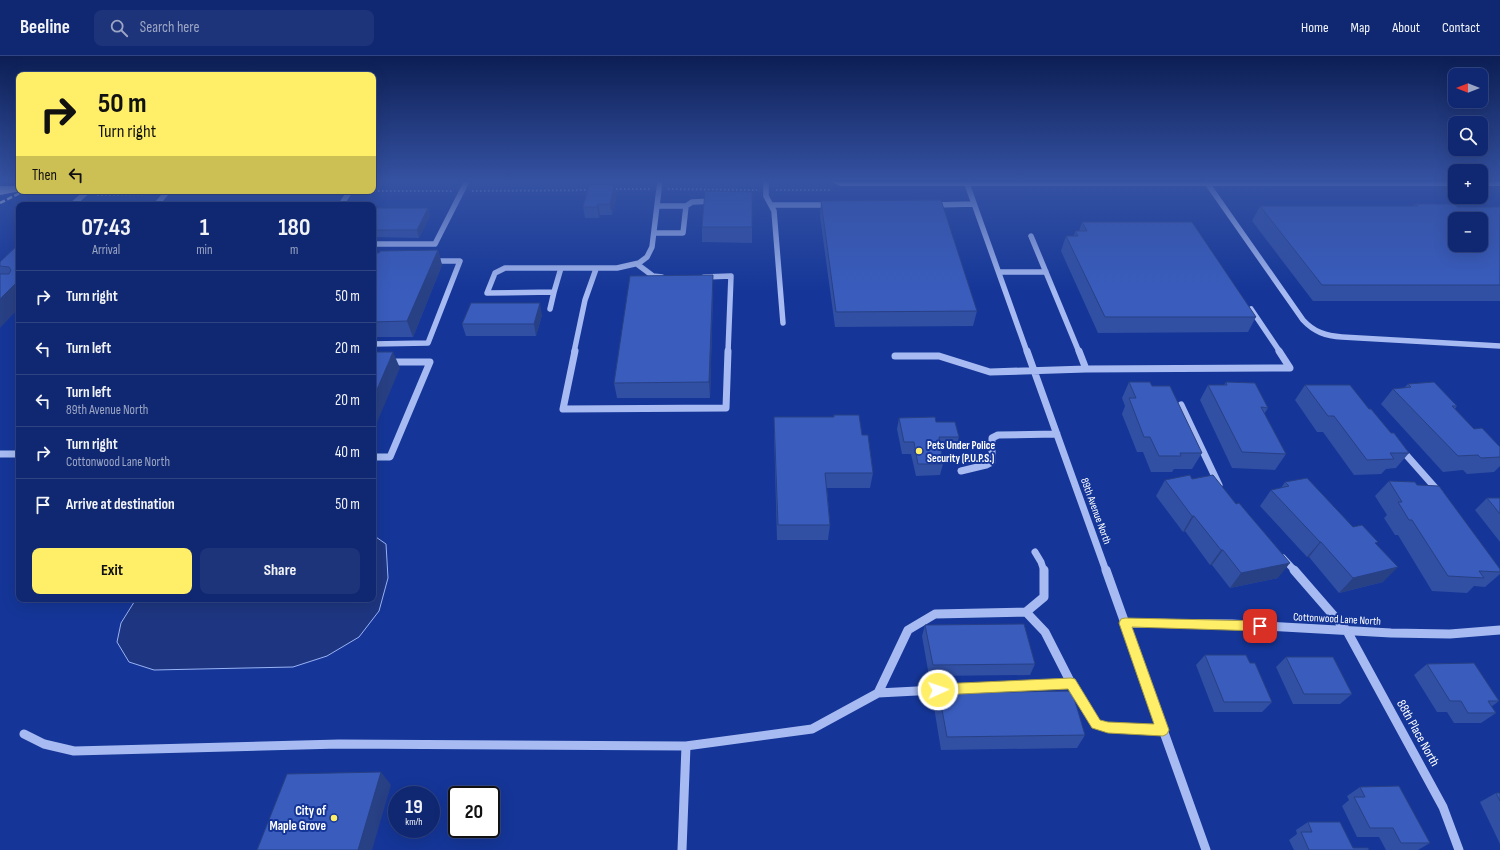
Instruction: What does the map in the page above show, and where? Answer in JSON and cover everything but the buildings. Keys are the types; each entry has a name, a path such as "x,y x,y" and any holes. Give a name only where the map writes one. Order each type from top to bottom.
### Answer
{"street":[{"path":"376,244 435,244 448,218"},
{"path":"554,292 486,293 495,273 505,268 596,269 617,268 637,264 647,259 650,255 656,218"},
{"path":"654,233 684,233 685,218"},
{"path":"775,218 783,323"},
{"name":"89th Avenue North","path":"979,218 1206,850"},
{"path":"1232,218 1303,320 1316,331 1331,336 1342,337 1500,346"},
{"path":"1030,236 1086,369"},
{"path":"376,344 428,343 460,261 420,261"},
{"path":"637,264 653,276 666,277"},
{"path":"550,309 561,268"},
{"path":"596,269 585,300 562,409 726,408 730,276 694,277"},
{"path":"999,272 1046,272"},
{"path":"895,356 939,356 990,372 1086,369 1290,368 1246,302"},
{"path":"376,362 430,362 390,457 376,457"},
{"path":"1182,405 1217,483 1222,489"},
{"path":"961,472 992,462 990,444 992,438 998,435 1057,434"},
{"path":"1398,446 1443,498"},
{"path":"0,454 16,454"},
{"path":"878,693 908,630 935,614 1026,612 1044,597 1046,582 1042,560 1035,552"},
{"name":"88th Place North","path":"1280,554 1348,631 1443,806 1459,850"},
{"path":"1026,612 1045,632 1071,683 1096,724 1108,727 1163,730"},
{"name":"Cottonwood Lane North","path":"1125,623 1232,624 1348,631 1450,634 1500,630"},
{"path":"24,734 44,744 74,751 339,744 686,746 812,729 878,693 1071,683"},
{"path":"682,850 686,746"}],"water":[{"path":"376,537 386,544 388,578 379,611 359,637 327,656 293,667 154,670 129,662 117,642 121,623 134,602 376,602"}],"place":[{"name":"Pets Under Police Security (P.U.P.S.)","path":"919,451"},
{"name":"City of Maple Grove","path":"334,818"}],"route":[{"path":"938,690 1071,683 1096,724 1108,727 1163,730 1125,623 1232,624 1260,626"}]}
